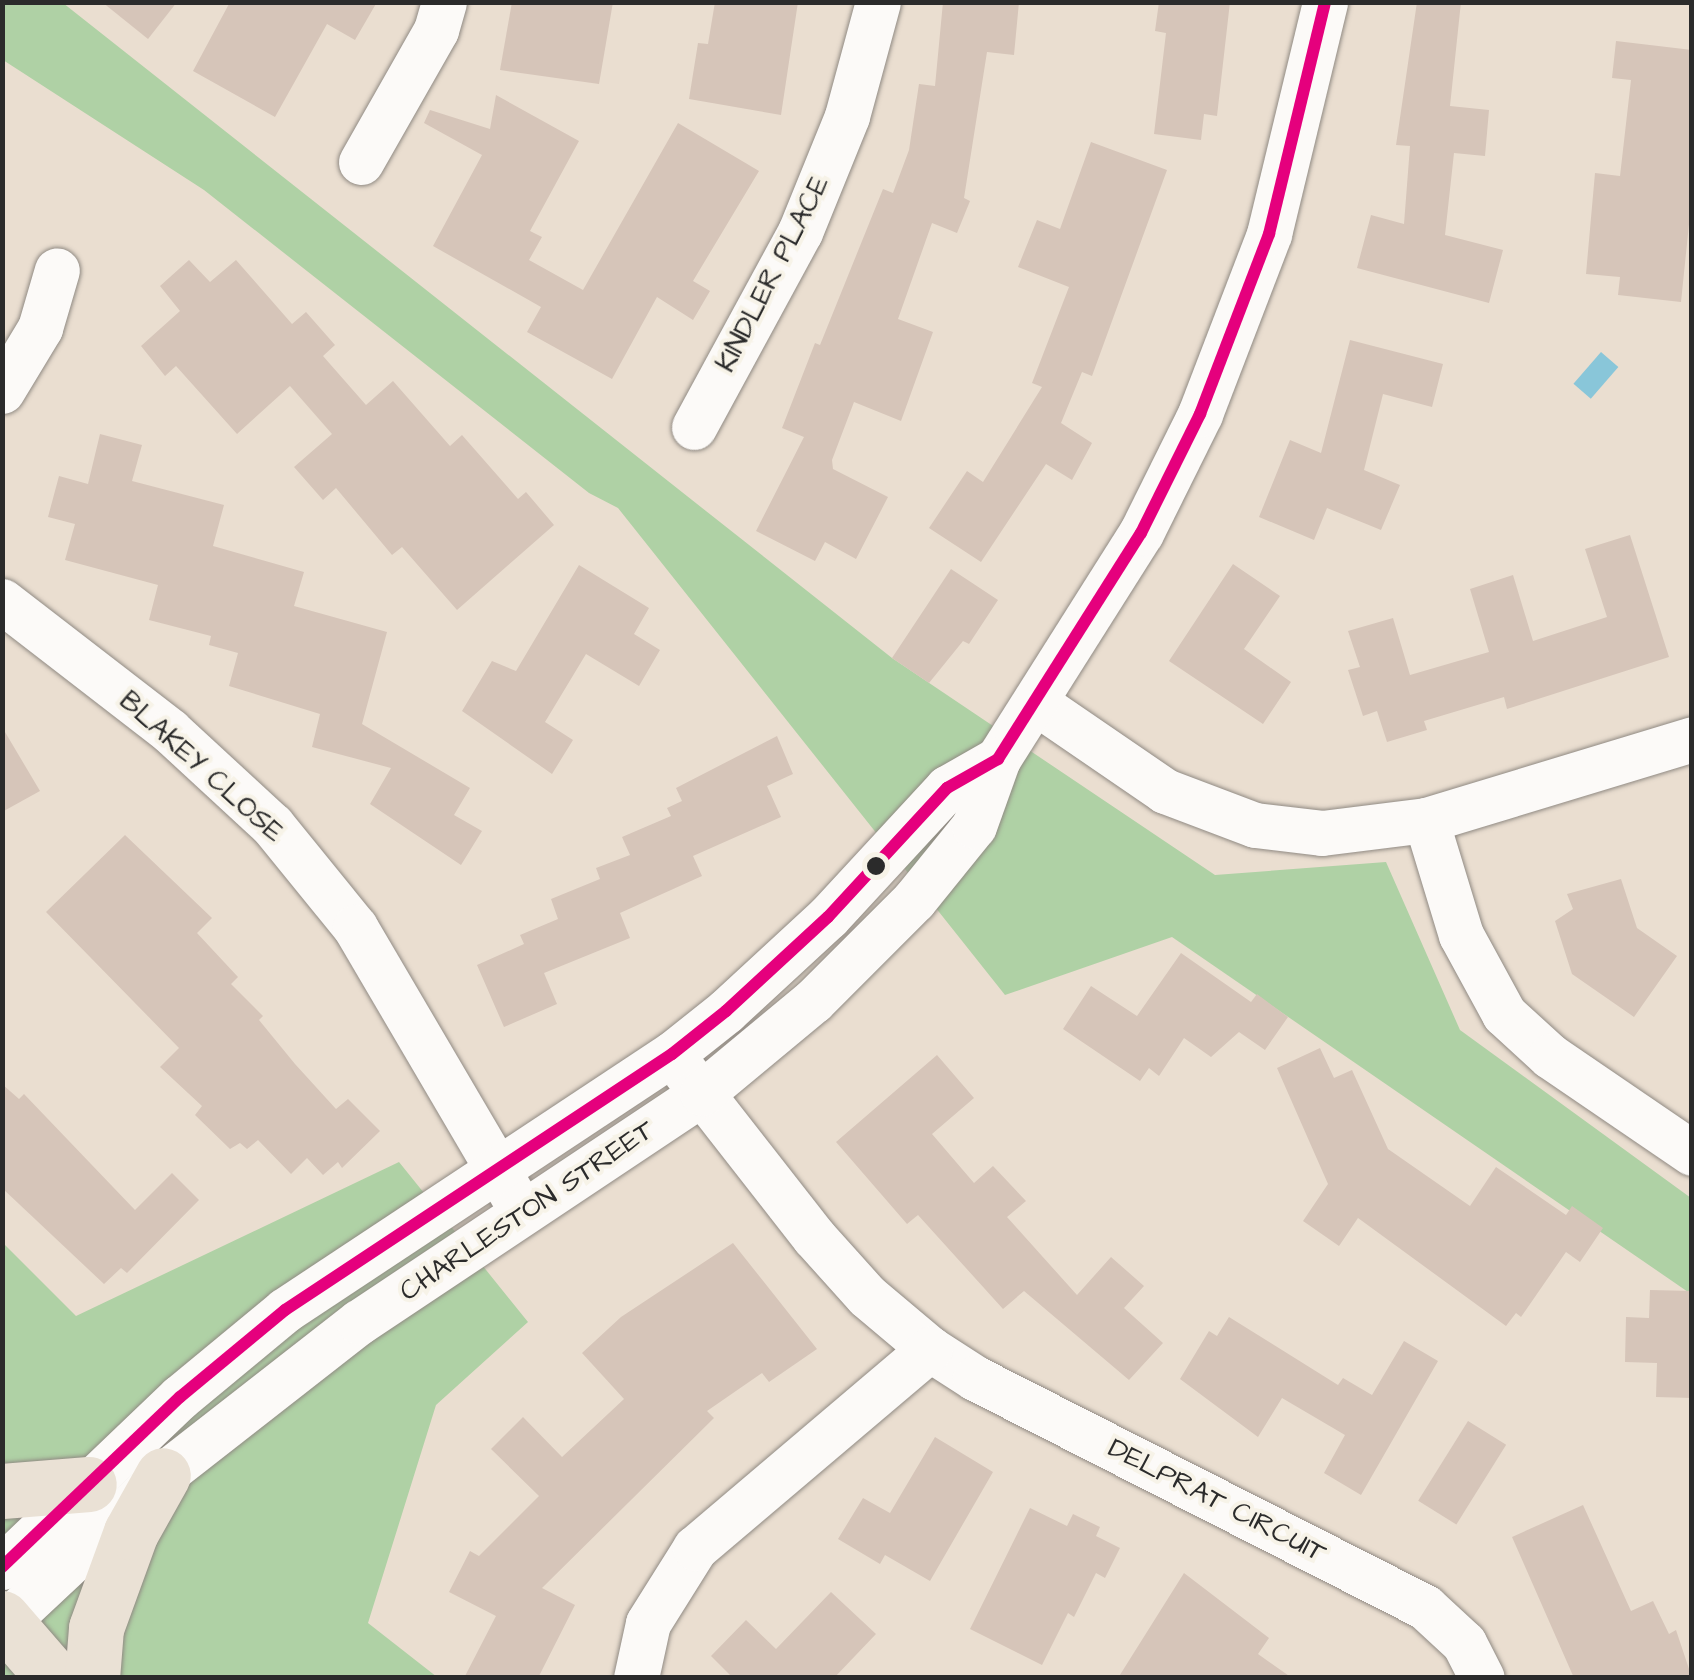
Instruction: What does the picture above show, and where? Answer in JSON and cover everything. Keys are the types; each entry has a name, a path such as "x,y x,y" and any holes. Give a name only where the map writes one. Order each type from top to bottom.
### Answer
{"main road":[{"path":"92,1678 96,1628 130,1532 162,1474"},
{"path":"2,1491 89,1484"},
{"path":"4,1620 54,1678"}],"street":[{"path":"361,162 436,30 444,2"},
{"name":"KINDLER PLACE","path":"694,426 800,232 847,116 878,2"},
{"name":"CHARLESTON STREET","path":"4,1620 162,1474 359,1322 525,1217 702,1094 813,1001 914,900 974,826 998,759 1038,704 1142,532 1200,414 1269,234 1324,2"},
{"path":"2,390 40,328 57,270"},
{"name":"BLAKEY CLOSE","path":"2,601 170,731 272,824 355,927 525,1217"},
{"path":"1038,704 1165,791 1223,816 1322,833 1426,820 1692,739"},
{"name":"CHARLESTON STREET","path":"2,1567 285,1310 396,1232 498,1172 672,1054 828,917 946,788 998,759"},
{"path":"1426,820 1461,935 1504,1014 1550,1056 1692,1153"},
{"name":"DELPRAT CIRCUIT","path":"672,1054 827,1252 930,1349 975,1378 1425,1607 1464,1644 1482,1678"},
{"path":"636,1678 648,1623 695,1548 930,1349"}],"green space":[{"path":"2,3 63,3 892,658 1215,875 1386,862 1460,1030 1691,1198 1691,1294 1172,937 1005,995 618,508 589,493 204,190 3,60"},
{"path":"399,1162 528,1322 436,1405 368,1623 437,1677 3,1677 2,1242 76,1316"}],"water":[{"path":"1601,352 1618,367 1591,399 1573,384"}],"building":[{"path":"102,2 177,2 148,39"},
{"path":"230,2 377,2 355,40 327,24 275,117 193,71"},
{"path":"512,2 613,2 599,84 500,70"},
{"path":"715,2 798,2 781,115 689,99 698,43 708,44"},
{"path":"943,2 1019,2 1014,55 987,52 964,198 970,201 957,233 932,223 898,319 933,332 901,421 854,402 832,460 833,469 888,497 856,559 825,542 815,561 756,531 804,437 782,428 815,343 820,345 883,189 893,193 909,150 919,84 935,86"},
{"path":"1159,2 1230,2 1217,116 1204,114 1201,140 1154,134 1166,33 1155,31"},
{"path":"1417,2 1461,2 1450,106 1489,110 1485,156 1454,153 1445,235 1503,250 1489,303 1357,268 1371,215 1404,224 1410,146 1396,145"},
{"path":"1616,41 1692,50 1692,195 1681,302 1618,295 1620,277 1586,274 1595,173 1620,176 1631,80 1612,78"},
{"path":"496,95 579,141 530,231 542,237 529,260 583,290 678,123 759,171 693,281 710,291 693,320 657,297 612,379 527,332 541,307 433,246 482,155 424,123 430,110 490,129"},
{"path":"1091,142 1167,170 1092,376 1082,372 1061,423 1092,443 1072,480 1046,464 981,562 929,528 967,471 983,482 1042,387 1032,383 1069,287 1018,267 1037,220 1060,229"},
{"path":"189,260 210,282 236,260 292,324 306,312 335,345 323,356 366,405 393,381 450,446 462,435 518,499 526,492 554,525 457,610 402,547 392,555 336,488 323,500 294,467 332,434 290,386 237,434 176,366 165,376 141,346 180,311 160,286"},
{"path":"1350,340 1443,364 1432,407 1383,394 1364,470 1400,485 1381,530 1327,508 1314,540 1259,517 1290,440 1321,453"},
{"path":"100,434 142,445 132,481 224,505 213,546 304,572 294,606 387,632 362,724 470,788 454,815 482,831 461,865 370,804 391,768 312,747 320,714 229,686 238,653 209,645 211,636 149,620 158,585 65,560 75,524 48,517 59,476 88,484"},
{"path":"1630,535 1669,657 1507,709 1504,697 1424,721 1427,730 1387,742 1377,711 1363,716 1348,670 1360,667 1348,631 1393,618 1410,675 1489,652 1470,589 1513,575 1533,641 1607,617 1585,549"},
{"path":"1233,564 1280,596 1244,649 1291,682 1263,724 1169,661"},
{"path":"579,565 649,608 634,634 660,650 639,686 586,654 545,722 573,740 552,774 462,711 492,661 516,671"},
{"path":"951,569 998,600 969,644 963,641 929,683 892,658"},
{"path":"2,727 40,791 2,812"},
{"path":"777,736 793,774 767,786 781,817 693,856 702,876 620,913 630,938 544,973 557,1004 504,1027 477,965 524,944 520,935 558,919 551,899 600,879 596,868 630,855 622,837 671,816 667,808 682,801 676,788"},
{"path":"125,835 212,918 197,933 238,977 231,984 263,1016 259,1020 295,1064 336,1109 348,1099 380,1131 342,1168 338,1162 323,1175 307,1158 291,1174 258,1140 247,1149 240,1143 230,1149 195,1115 202,1106 160,1067 179,1048 46,912"},
{"path":"1621,879 1637,928 1677,956 1634,1017 1572,974 1555,921 1573,909 1567,894"},
{"path":"1181,953 1251,1002 1257,994 1288,1017 1265,1050 1239,1032 1211,1057 1184,1038 1159,1076 1149,1068 1140,1081 1063,1029 1091,986 1137,1016"},
{"path":"1320,1048 1334,1078 1352,1070 1388,1149 1470,1206 1496,1167 1566,1215 1572,1206 1603,1228 1580,1262 1566,1252 1521,1317 1516,1313 1506,1326 1358,1218 1339,1246 1303,1221 1328,1184 1277,1068"},
{"path":"937,1055 974,1098 932,1134 974,1183 993,1166 1026,1201 1007,1217 1077,1295 1111,1257 1144,1286 1124,1308 1163,1343 1129,1380 1024,1291 1003,1309 918,1215 907,1224 836,1142"},
{"path":"2,1084 19,1099 24,1094 135,1210 172,1173 199,1200 127,1273 121,1268 104,1284 2,1188"},
{"path":"733,1243 817,1349 769,1382 762,1373 707,1411 714,1418 542,1588 575,1605 538,1678 464,1678 496,1616 449,1592 470,1551 479,1556 539,1496 491,1449 523,1417 562,1457 624,1399 582,1353 621,1317"},
{"path":"1650,1290 1692,1291 1692,1398 1656,1397 1657,1363 1625,1362 1626,1317 1649,1318"},
{"path":"1229,1317 1338,1385 1343,1378 1372,1395 1404,1341 1438,1361 1361,1495 1324,1473 1345,1435 1282,1398 1258,1437 1180,1379 1209,1331 1217,1336"},
{"path":"1468,1421 1506,1445 1456,1525 1418,1501"},
{"path":"935,1437 993,1472 930,1581 885,1555 880,1564 838,1539 863,1498 890,1513"},
{"path":"1583,1505 1631,1611 1653,1601 1669,1634 1676,1630 1692,1678 1574,1678 1512,1537"},
{"path":"1030,1508 1067,1526 1073,1514 1100,1527 1096,1536 1120,1548 1105,1578 1096,1573 1074,1617 1068,1613 1042,1665 970,1629"},
{"path":"1184,1573 1269,1638 1258,1654 1292,1678 1118,1678"},
{"path":"831,1592 876,1634 834,1678 733,1678 711,1656 746,1620 776,1649"}],"transit line":[{"path":"2,1567 180,1397 285,1310 672,1054 726,1011 828,917 947,788 998,759 1141,533 1200,414 1269,234 1325,2"}]}
